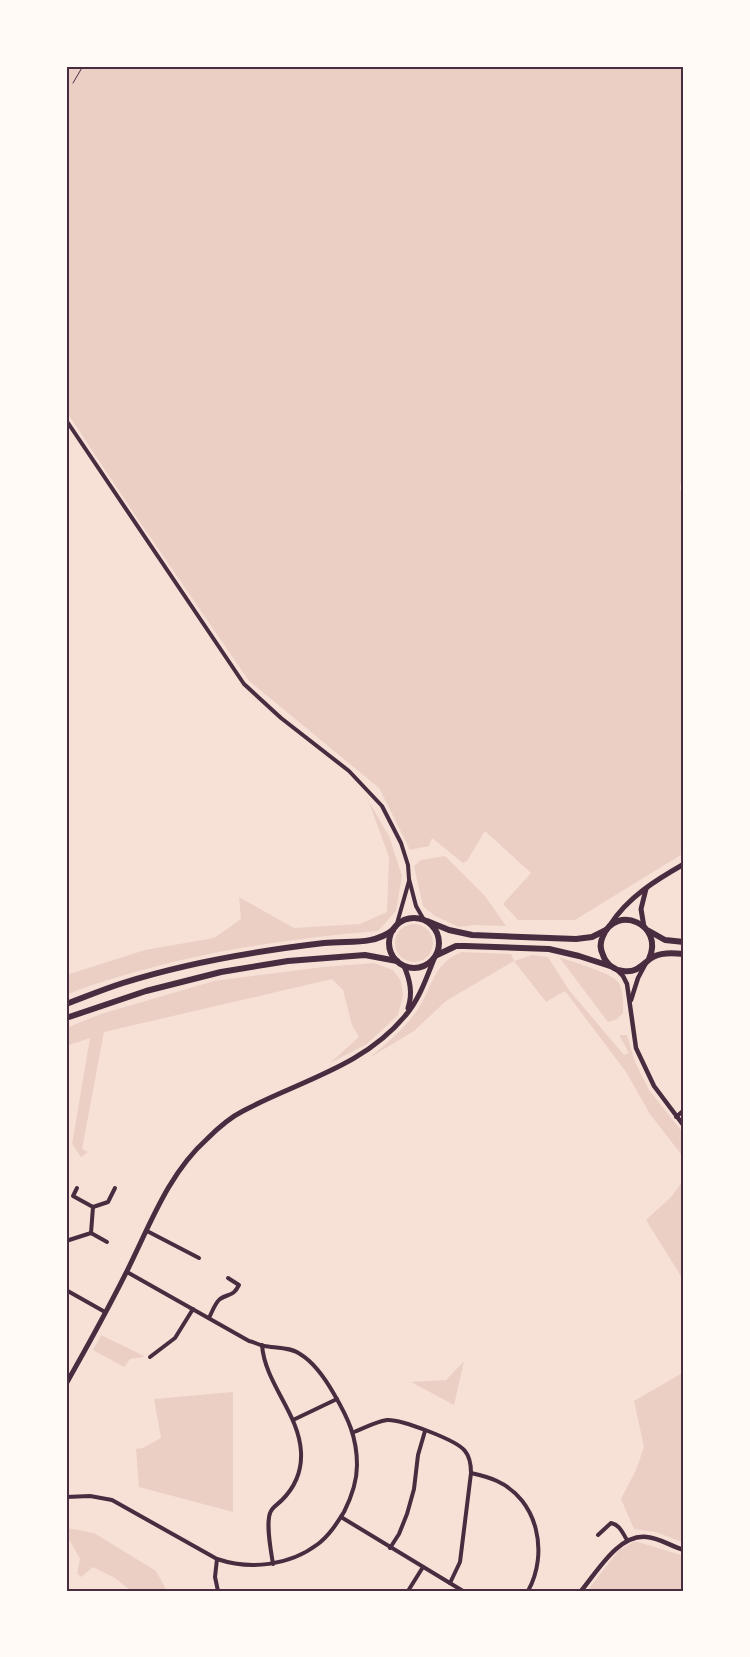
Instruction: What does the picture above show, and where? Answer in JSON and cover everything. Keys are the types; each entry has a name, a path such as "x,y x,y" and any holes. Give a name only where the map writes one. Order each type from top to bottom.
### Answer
{"highway":[{"path":"66,1004 123,983 185,966 256,952 327,942 370,940 384,937 406,920 412,918 472,935 585,938 620,921 627,920 633,921 665,940 684,942"},
{"path":"395,928 390,937 392,954 404,966 417,968 429,964 439,948 437,932 425,921"},
{"path":"608,928 601,941 601,946 604,958 612,967"},
{"path":"435,957 450,948 464,946 549,949 579,956 619,970 631,971 643,966 648,960 653,944 645,928"},
{"path":"648,960 666,954 684,954"},
{"path":"66,1018 146,991 221,972 279,962 366,955 397,961"}],"main road":[{"path":"608,928 637,894 684,864"},
{"path":"645,928 641,909 646,889"},
{"path":"66,1384 126,1272 153,1215 180,1169 206,1139 242,1111 318,1077 365,1053 406,1016 416,1000 435,957"},
{"path":"404,966 411,984 411,994 406,1016"}],"street":[{"path":"66,420 244,684 281,718 349,771 382,806 401,843 408,865 409,879 416,906 425,921"},
{"path":"395,928 409,879"},
{"path":"630,1003 635,984 648,960"},
{"path":"612,967 625,980 636,1048 654,1086 684,1126"},
{"path":"676,1117 684,1110"},
{"path":"77,1188 73,1196 93,1207 108,1202 115,1188"},
{"path":"90,1233 93,1207"},
{"path":"147,1231 199,1258"},
{"path":"66,1241 90,1233 107,1242"},
{"path":"66,1497 90,1496 112,1500 217,1560 244,1566 273,1564 289,1559 318,1545 329,1534 341,1517 350,1501 355,1483 358,1465 354,1432 347,1415 320,1372 299,1353 262,1345 249,1340 126,1272"},
{"path":"209,1318 219,1300 234,1294 239,1287 239,1285 228,1278"},
{"path":"66,1290 105,1312"},
{"path":"150,1356 175,1338 193,1309"},
{"path":"262,1345 262,1353 276,1389 292,1420 301,1451 298,1478 291,1491 271,1509 268,1518 273,1564"},
{"path":"292,1420 337,1399"},
{"path":"354,1432 386,1420 399,1421 456,1444 465,1451 472,1473 460,1562 450,1583"},
{"path":"390,1548 399,1534 407,1514 414,1488 418,1455 425,1431"},
{"path":"472,1473 497,1480 509,1488 520,1497 533,1520 539,1548 538,1564 534,1580 528,1591"},
{"path":"341,1517 462,1591"},
{"path":"598,1535 611,1523 616,1524 621,1529 626,1540"},
{"path":"581,1591 626,1540 637,1536 649,1537 684,1550"},
{"path":"217,1560 215,1577 218,1591"},
{"path":"408,1591 423,1568"}],"path":[{"path":"73,83 83,66"}],"shaded area":[{"path":"66,66 684,66 684,475 680,490 684,493 684,853 575,920 518,920 503,904 531,873 485,831 467,861 463,863 432,838 429,846 410,850 379,788 249,681 66,411"},
{"path":"368,800 389,836 402,876 396,911 378,931 286,941 195,957 117,977 66,995 66,975 145,950 214,938 241,919 239,897 294,928 360,924 387,912 389,857"},
{"path":"445,856 485,896 506,926 475,925 459,927 435,916 423,906 414,866 421,860"},
{"path":"414,924 427,930 433,943 427,956 414,962 401,956 395,943 401,930"},
{"path":"462,952 511,954 514,961 446,1001 414,1031 369,1058 411,1019 422,1003 439,969 452,957"},
{"path":"532,955 548,957 569,990 624,1055 629,1053 619,1035 627,1035 635,1062 649,1090 684,1134 684,1158 650,1114 626,1072 565,991 546,1002 514,961"},
{"path":"559,957 614,978 618,982 622,993 623,1013 617,1019 608,1022"},
{"path":"374,963 393,970 401,981 403,995 398,1015 367,1044 330,1063 359,1037 352,1025 343,990 332,979 104,1032 82,1149 88,1152 81,1157 72,1144 90,1038 66,1046 66,1028 101,1014 214,981 323,967"},
{"path":"684,1179 684,1281 646,1220 672,1196"},
{"path":"101,1335 144,1356 130,1359 124,1367 93,1350"},
{"path":"464,1361 454,1405 411,1382 446,1380"},
{"path":"684,1372 684,1543 656,1532 634,1529 621,1499 636,1470 644,1447 634,1401"},
{"path":"233,1392 233,1512 139,1487 136,1449 143,1448 161,1438 154,1399"},
{"path":"67,1528 94,1533 156,1571 167,1591 131,1591 115,1578 93,1567 81,1577 77,1573 80,1559 66,1534"},
{"path":"635,1541 684,1556 684,1591 587,1591 618,1551"}]}
